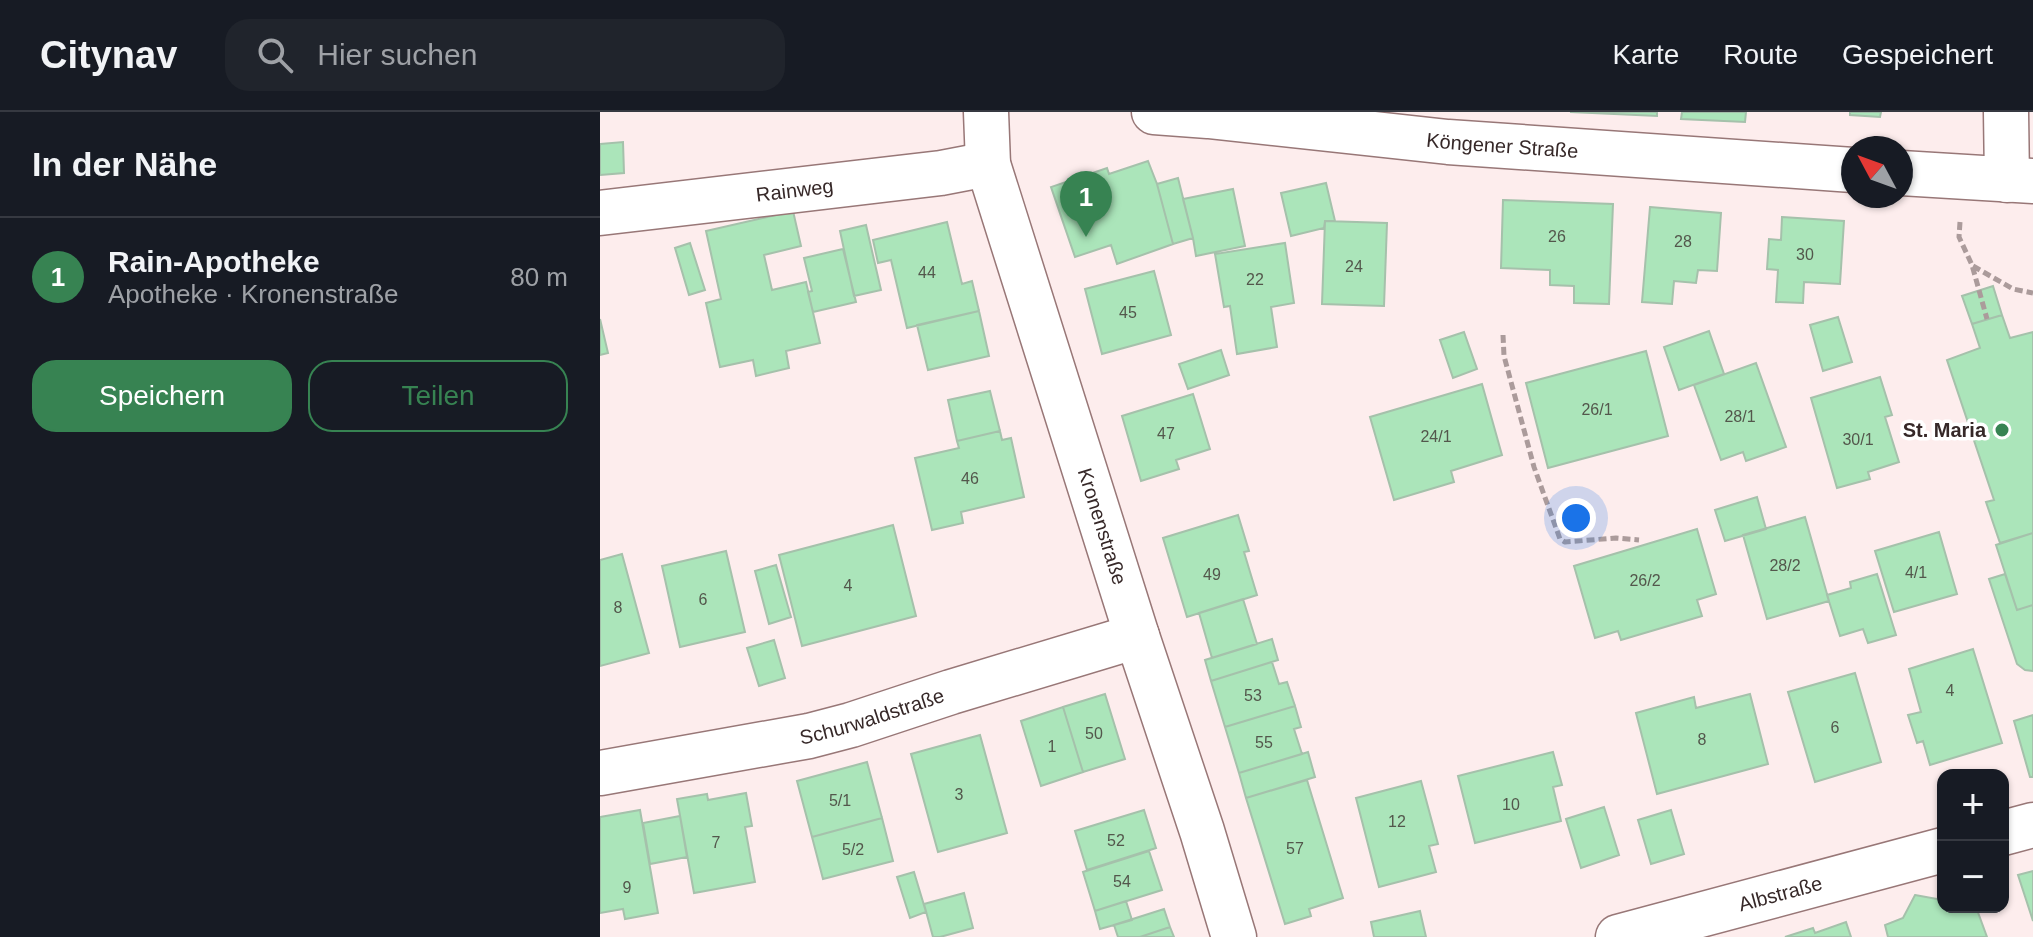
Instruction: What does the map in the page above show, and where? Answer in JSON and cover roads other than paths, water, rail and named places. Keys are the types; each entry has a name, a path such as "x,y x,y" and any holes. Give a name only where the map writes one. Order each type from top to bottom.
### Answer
{"street":[{"name":"Kronenstraße","path":"986,112 988,164 1234,937"},
{"name":"Köngener Straße","path":"1154,112 1448,142 1537,130 1841,168"},
{"path":"1913,174 2020,181 2006,112"},
{"name":"Rainweg","path":"600,213 941,173 988,164"},
{"name":"Schurwaldstraße","path":"600,773 809,736 1137,636"},
{"path":"2009,831 2033,825"},
{"name":"Albstraße","path":"1618,937 1937,852"}],"place":[{"name":"Rain-Apotheke","path":"1086,237"},
{"name":"St. Maria","path":"2002,430"}]}
